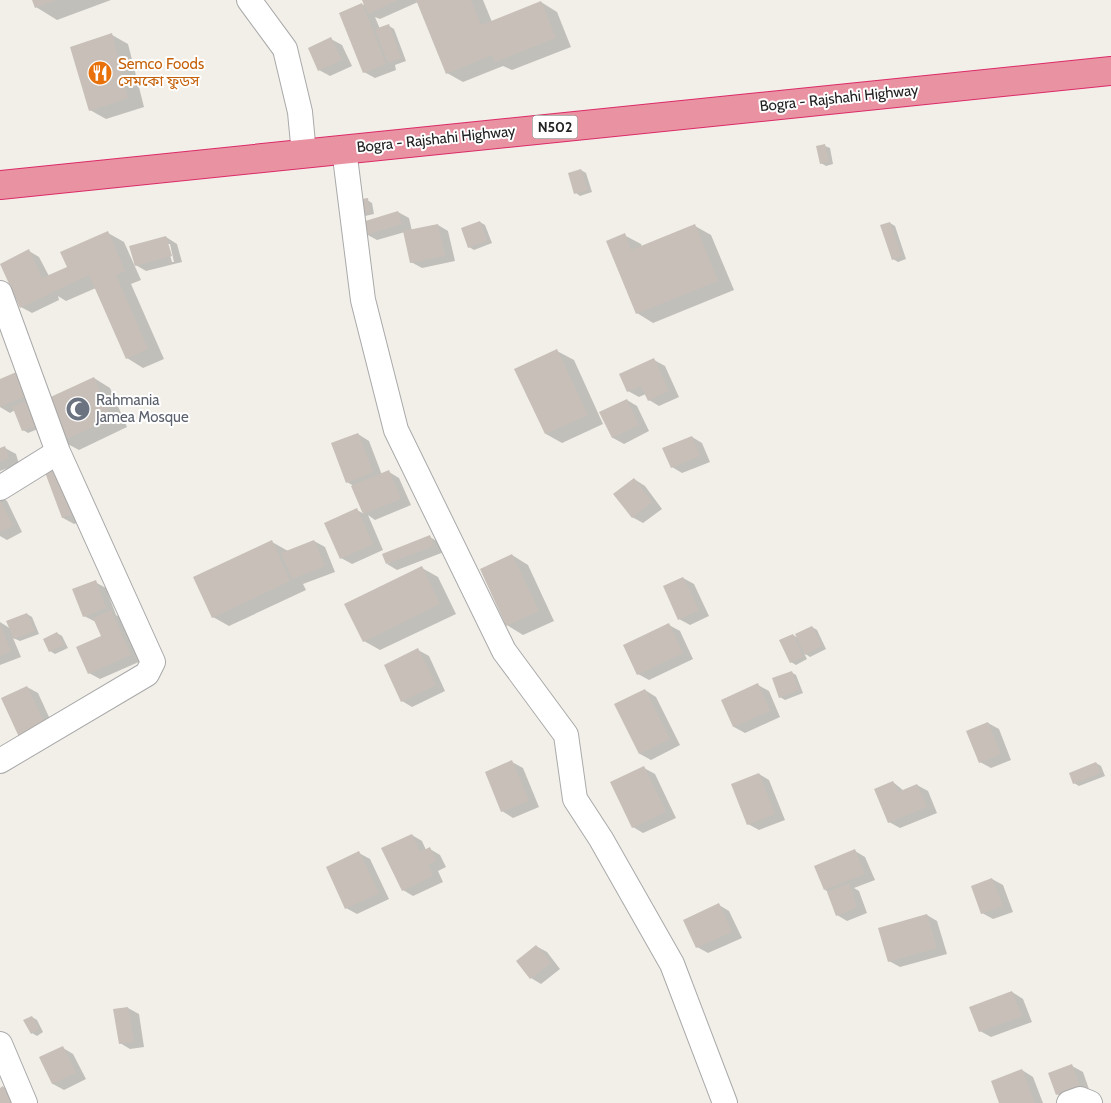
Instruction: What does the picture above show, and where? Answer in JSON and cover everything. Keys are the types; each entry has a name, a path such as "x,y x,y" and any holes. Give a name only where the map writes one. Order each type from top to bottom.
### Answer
{"highway":[{"name":"Bogra - Rajshahi Highway","path":"0,184 1111,72"}],"street":[{"path":"249,0 285,49 300,112 304,154"},
{"path":"344,148 363,300 396,430 504,652 566,735 575,799 602,839 672,964 726,1103"},
{"path":"0,293 58,452 153,662 147,674 0,761"},
{"path":"0,488 58,452"},
{"path":"0,1044 25,1103"},
{"path":"1069,1103 1080,1099 1090,1103"}],"building":[{"path":"32,0 56,0 35,8"},
{"path":"362,0 398,0 368,14"},
{"path":"416,0 471,0 481,25 541,1 556,38 495,62 492,55 446,74"},
{"path":"362,3 386,64 363,73 339,13"},
{"path":"389,24 401,58 388,63 375,29"},
{"name":"Semco Foods সেমকো ফুডস","path":"112,33 128,98 89,111 70,47"},
{"path":"331,37 342,60 318,71 308,48"},
{"path":"825,144 829,162 820,164 816,146"},
{"path":"581,169 588,190 574,194 568,173"},
{"path":"368,198 370,212 358,214 356,200"},
{"path":"398,211 402,224 365,235 362,222"},
{"path":"480,221 487,241 468,248 461,228"},
{"path":"890,222 902,256 892,260 880,225"},
{"path":"438,224 445,256 410,263 403,231"},
{"path":"695,224 718,281 636,314 606,241 625,233 631,250"},
{"path":"108,231 125,271 116,275 148,349 126,359 89,275 20,308 0,264 29,249 42,278 67,267 60,252"},
{"path":"166,236 172,256 135,266 129,246"},
{"path":"557,349 588,415 545,434 514,369"},
{"path":"654,358 669,391 648,401 641,386 627,392 619,374"},
{"path":"21,370 31,394 0,407 0,379"},
{"name":"Rahmania Jamea Mosque","path":"94,377 111,418 61,442 44,400"},
{"path":"627,399 639,425 612,438 599,412"},
{"path":"29,400 39,425 22,431 12,406"},
{"path":"358,433 373,472 346,483 331,443"},
{"path":"692,436 700,456 671,468 662,448"},
{"path":"5,446 9,458 0,461 0,448"},
{"path":"53,464 72,515 62,518 43,467"},
{"path":"389,470 401,499 363,514 351,486"},
{"path":"634,478 652,502 632,518 613,494"},
{"path":"0,500 13,526 0,532"},
{"path":"357,508 373,544 340,559 324,523"},
{"path":"430,535 434,546 386,564 382,554"},
{"path":"272,540 290,581 212,618 193,577"},
{"path":"314,540 325,566 292,579 281,553"},
{"path":"512,554 539,611 506,626 480,569"},
{"path":"422,566 440,604 363,642 344,604"},
{"path":"683,577 699,610 678,620 663,586"},
{"path":"96,580 106,608 83,617 72,589"},
{"path":"111,610 131,655 88,674 76,647 101,636 93,618"},
{"path":"27,613 35,631 14,639 6,621"},
{"path":"669,623 683,653 637,675 623,645"},
{"path":"0,624 11,651 0,656"},
{"path":"812,626 822,646 805,655 795,634"},
{"path":"57,632 64,645 49,652 43,639"},
{"path":"793,634 803,657 790,663 779,640"},
{"path":"418,648 436,685 401,702 384,665"},
{"path":"792,671 799,690 779,698 772,678"},
{"path":"758,683 770,711 733,727 721,700"},
{"path":"27,686 45,724 19,737 1,698"},
{"path":"645,689 670,739 639,754 614,704"},
{"path":"988,722 1001,754 979,763 966,731"},
{"path":"512,760 529,801 501,812 485,772"},
{"path":"1096,762 1101,773 1073,784 1069,773"},
{"path":"644,766 666,812 632,828 610,782"},
{"path":"759,773 775,814 747,825 731,784"},
{"path":"893,781 898,792 917,784 927,807 888,823 874,789"},
{"path":"412,834 420,852 430,847 436,861 428,865 433,876 402,891 381,848"},
{"path":"855,849 865,874 824,890 814,866"},
{"path":"359,851 379,893 345,909 326,867"},
{"path":"992,878 1003,906 981,914 971,886"},
{"path":"849,883 857,907 836,916 827,892"},
{"path":"719,903 732,932 696,948 683,920"},
{"path":"927,914 937,948 888,962 878,928"},
{"path":"536,945 551,963 530,979 516,961"},
{"path":"1012,991 1022,1016 979,1032 969,1007"},
{"path":"128,1007 134,1042 119,1044 113,1009"},
{"path":"32,1016 39,1029 31,1034 23,1020"},
{"path":"63,1046 76,1073 52,1084 39,1057"},
{"path":"1072,1064 1080,1086 1056,1095 1048,1073"},
{"path":"1022,1069 1035,1103 999,1103 991,1081"},
{"path":"3,1086 12,1103 0,1103 0,1088"}],"place":[{"name":"Semco Foods সেমকো ফুডস","path":"100,73"},
{"name":"Rahmania Jamea Mosque","path":"78,409"}]}
